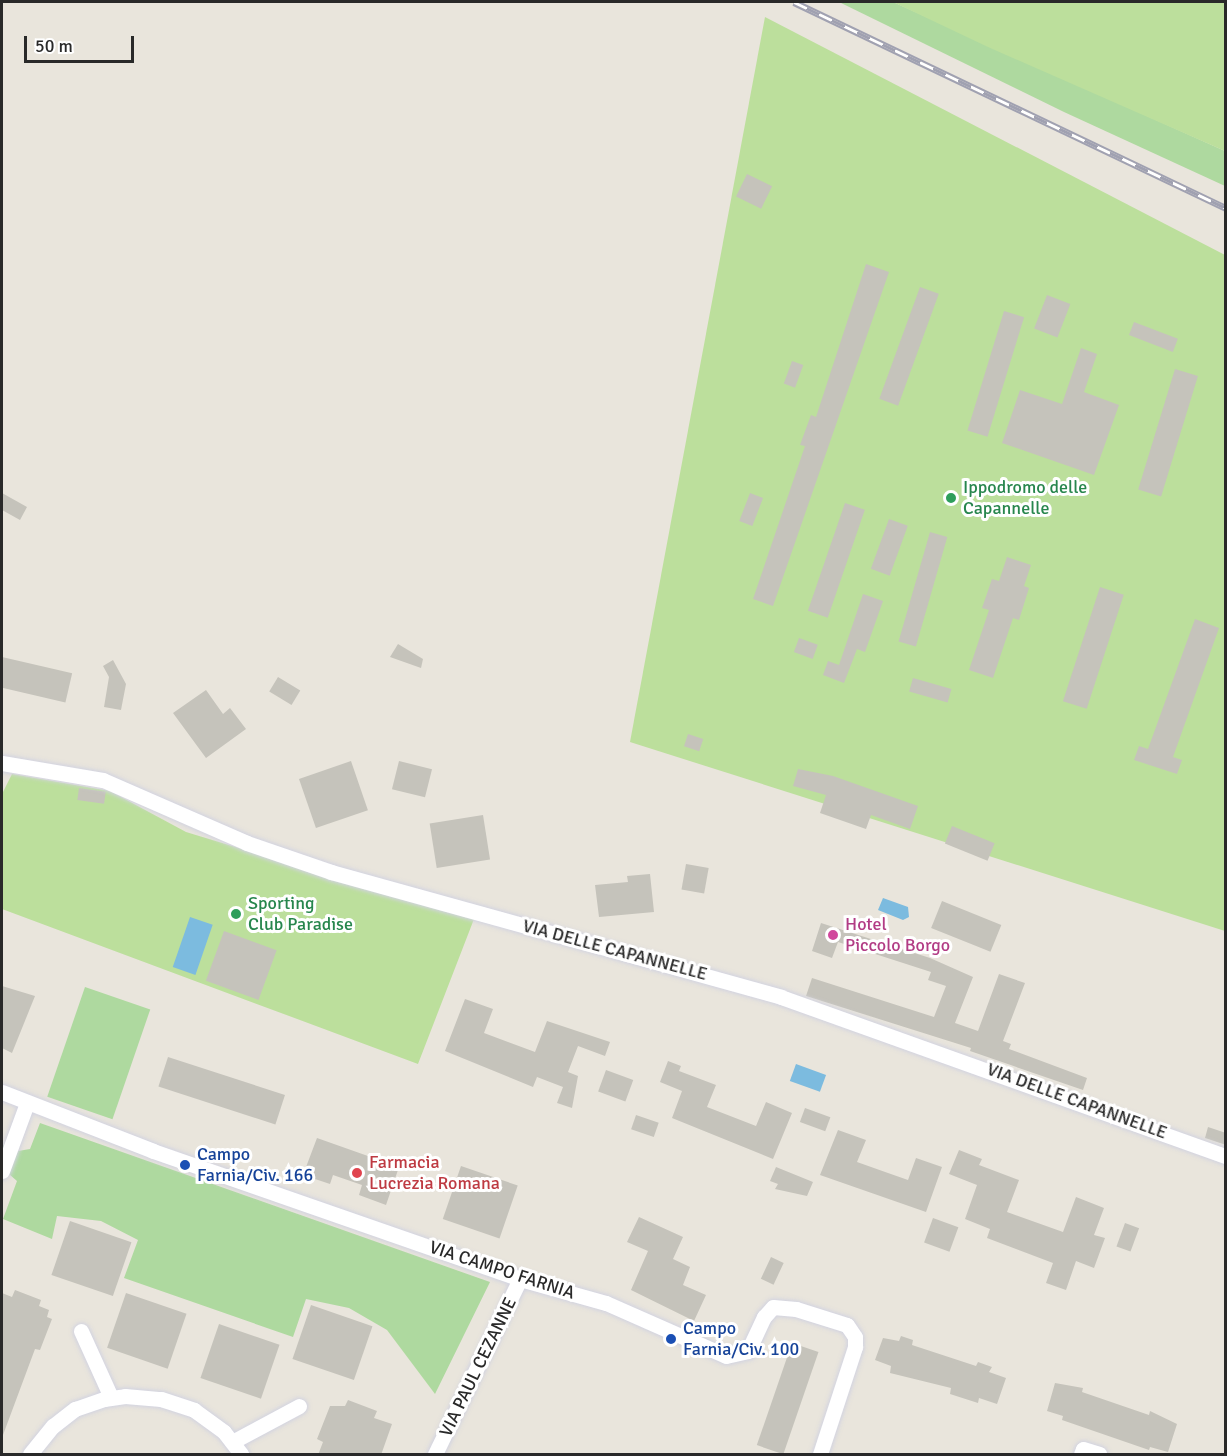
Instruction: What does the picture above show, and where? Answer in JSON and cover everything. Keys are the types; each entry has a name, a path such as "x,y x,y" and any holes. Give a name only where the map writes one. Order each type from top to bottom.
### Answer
{"street":[{"name":"VIA DELLE CAPANNELLE","path":"2,763 103,780 247,843 331,872 781,997 1226,1156"},
{"name":"VIA CAMPO FARNIA","path":"2,1092 27,1103 520,1279 606,1303 726,1356 748,1351 764,1317 773,1307 796,1309 847,1325 855,1337 855,1347 820,1455"},
{"path":"2,1171 27,1103"},
{"name":"VIA PAUL CEZANNE","path":"435,1455 520,1279"},
{"path":"81,1331 111,1397"},
{"path":"30,1455 67,1415 83,1405 111,1397 150,1397 180,1404 212,1422 237,1448 299,1406"},
{"path":"1081,1455 1083,1449 1100,1455"}],"green space":[{"path":"839,2 893,2 1225,151 1225,186 1064,112"},
{"path":"893,2 1225,2 1225,151 988,47"},
{"name":"Ippodromo delle Capannelle","path":"765,17 1225,255 1225,931 630,742"},
{"name":"Sporting Club Paradise","path":"12,774 110,791 186,832 474,919 418,1064 2,909 2,794"},
{"path":"85,987 150,1009 112,1119 47,1097"},
{"path":"40,1123 490,1282 435,1394 387,1330 349,1308 306,1299 293,1337 124,1278 138,1240 101,1221 57,1216 52,1239 3,1219 17,1181 2,1168 2,1145 18,1151 30,1149"}],"water":[{"path":"883,898 908,907 909,917 903,920 878,910"},
{"path":"190,917 213,925 195,975 173,967"},
{"path":"796,1064 826,1075 820,1092 790,1081"}],"building":[{"path":"747,174 772,186 761,209 736,196"},
{"path":"866,264 889,272 773,606 753,599 805,446 800,445 811,415 816,417"},
{"path":"920,287 939,294 898,406 879,399"},
{"path":"1047,295 1070,304 1057,338 1034,329"},
{"path":"1004,311 1024,317 988,437 967,431"},
{"path":"1134,322 1178,339 1173,352 1129,335"},
{"path":"1081,348 1097,354 1084,392 1119,405 1094,475 1002,443 1020,390 1062,404"},
{"path":"792,361 803,365 795,388 784,384"},
{"path":"1175,369 1198,376 1161,497 1138,489"},
{"path":"2,493 27,507 20,520 2,510"},
{"path":"750,493 763,498 752,526 739,521"},
{"path":"845,503 865,510 828,618 808,611"},
{"path":"889,519 908,526 890,576 871,569"},
{"path":"930,532 947,537 916,647 899,642"},
{"path":"1007,557 1031,565 1024,586 1029,588 1019,620 1013,618 993,678 969,670 989,610 982,608 992,579 999,581"},
{"path":"1100,587 1124,595 1087,709 1063,701"},
{"path":"863,594 883,601 865,652 857,649 844,683 823,675 828,661 839,665"},
{"path":"1195,619 1219,628 1173,757 1182,760 1177,774 1134,760 1139,746 1148,749"},
{"path":"799,638 818,645 813,659 794,652"},
{"path":"398,644 423,659 421,668 390,657"},
{"path":"2,657 72,673 65,702 2,688"},
{"path":"113,660 126,684 121,710 104,707 109,677 103,666"},
{"path":"278,677 300,690 292,705 269,692"},
{"path":"913,678 951,689 948,702 909,691"},
{"path":"206,690 223,714 230,708 246,729 206,758 173,713"},
{"path":"688,734 703,739 699,751 684,746"},
{"path":"351,761 368,810 316,828 299,779"},
{"path":"399,761 432,769 425,797 392,789"},
{"path":"798,769 833,776 918,806 910,829 871,815 866,829 820,813 826,795 793,786"},
{"path":"79,788 106,792 104,804 77,800"},
{"path":"483,815 490,859 437,868 430,823"},
{"path":"952,826 995,843 988,861 945,844"},
{"path":"686,864 709,868 704,894 681,890"},
{"path":"650,874 654,912 599,917 595,885 628,882 627,876"},
{"path":"942,901 1001,925 990,952 931,928"},
{"path":"821,923 930,958 973,977 955,1023 978,1031 999,974 1025,983 1003,1041 1011,1044 1009,1049 1087,1078 1083,1090 970,1051 971,1048 806,996 812,978 934,1017 946,986 928,980 931,972 838,942 832,958 812,951"},
{"path":"224,931 277,950 258,1000 206,981"},
{"path":"2,986 35,996 12,1053 2,1048"},
{"path":"465,999 493,1009 484,1033 535,1052 547,1021 610,1042 605,1056 578,1046 568,1072 578,1076 572,1108 557,1103 563,1087 537,1077 533,1087 445,1051"},
{"path":"168,1057 285,1095 275,1124 158,1086"},
{"path":"668,1061 681,1066 679,1071 716,1085 707,1107 756,1126 766,1102 792,1113 773,1159 672,1118 682,1091 660,1082"},
{"path":"606,1070 633,1080 625,1102 598,1092"},
{"path":"805,1108 830,1117 825,1131 800,1122"},
{"path":"636,1115 659,1123 654,1137 631,1129"},
{"path":"1208,1127 1226,1133 1226,1145 1205,1138"},
{"path":"838,1130 866,1140 857,1162 908,1180 916,1158 942,1167 926,1212 820,1175"},
{"path":"317,1138 399,1167 386,1205 359,1195 362,1185 333,1175 330,1184 303,1175"},
{"path":"959,1150 982,1159 979,1165 1019,1180 1007,1212 1063,1232 1076,1197 1104,1208 1094,1235 1105,1238 1094,1268 1076,1261 1066,1290 1046,1283 1053,1263 987,1238 990,1229 965,1219 977,1185 949,1174"},
{"path":"461,1166 518,1186 499,1238 443,1219"},
{"path":"776,1167 813,1182 807,1196 775,1189 778,1184 770,1181"},
{"path":"639,1217 683,1237 673,1259 690,1267 683,1285 706,1295 694,1321 631,1290 648,1251 627,1242"},
{"path":"933,1218 958,1227 949,1252 924,1242"},
{"path":"70,1221 131,1242 113,1296 51,1275"},
{"path":"1125,1223 1139,1228 1131,1252 1116,1246"},
{"path":"771,1257 784,1263 774,1285 761,1279"},
{"path":"15,1290 41,1300 39,1306 49,1310 47,1317 52,1319 40,1350 35,1349 3,1435 2,1293 12,1297"},
{"path":"126,1293 187,1314 168,1369 107,1348"},
{"path":"311,1305 372,1326 354,1380 292,1359"},
{"path":"219,1324 280,1345 261,1399 200,1378"},
{"path":"901,1336 913,1340 912,1345 976,1366 978,1362 992,1367 989,1372 1006,1378 997,1404 979,1398 978,1403 950,1394 951,1388 890,1373 891,1366 875,1360 883,1338 899,1341"},
{"path":"792,1343 818,1352 783,1454 757,1445"},
{"path":"1055,1383 1083,1388 1082,1392 1149,1415 1150,1411 1177,1424 1168,1452 1150,1447 1149,1450 1062,1420 1063,1416 1047,1411"},
{"path":"348,1400 377,1411 374,1418 392,1424 381,1455 318,1455 323,1442 317,1439 330,1406 345,1406"}],"railway":[{"path":"794,2 1226,208"}],"place":[{"name":"Ippodromo delle Capannelle","path":"951,498"},
{"name":"Sporting Club Paradise","path":"236,914"},
{"name":"Hotel Piccolo Borgo","path":"833,935"},
{"name":"Campo Farnia/Civ. 166","path":"185,1165"},
{"name":"Farmacia Lucrezia Romana","path":"357,1173"},
{"name":"Campo Farnia/Civ. 100","path":"671,1339"}]}
